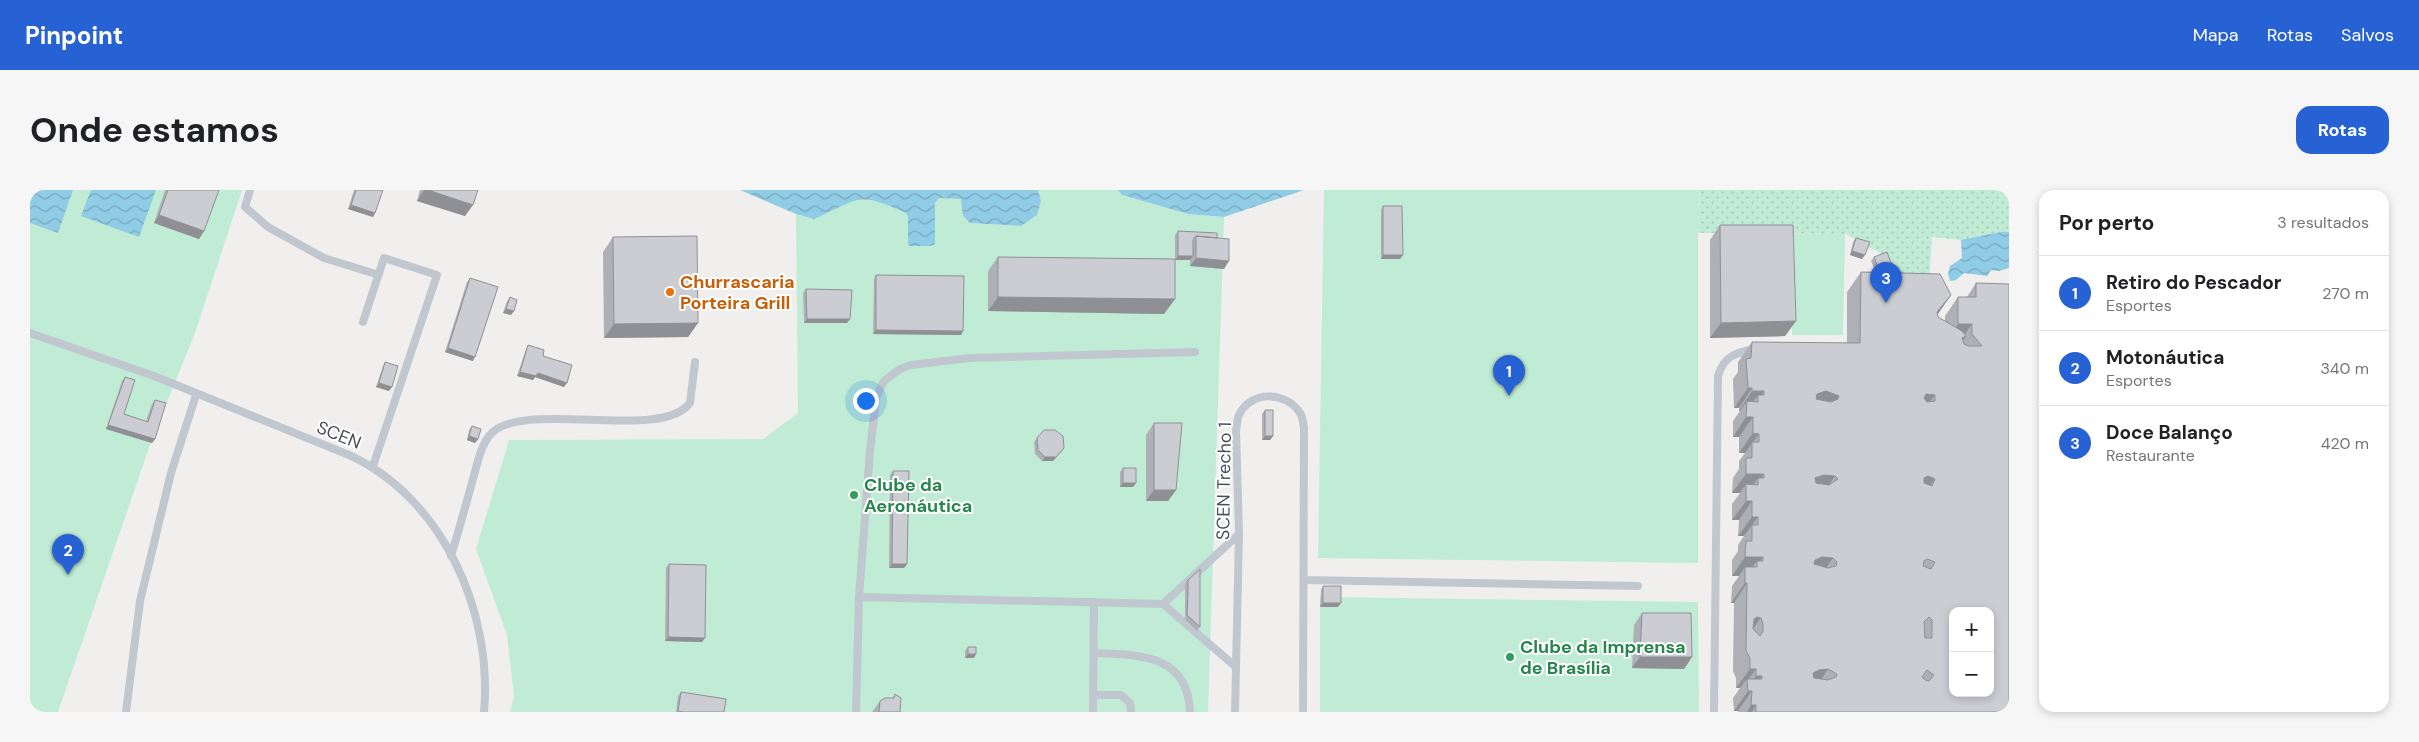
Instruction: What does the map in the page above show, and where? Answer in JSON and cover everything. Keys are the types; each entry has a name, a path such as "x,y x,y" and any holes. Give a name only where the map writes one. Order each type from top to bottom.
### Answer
{"lane":[{"path":"250,190 245,206 268,227 324,258 379,275"},
{"path":"363,322 384,258 436,275 373,466"},
{"name":"SCEN","path":"30,333 154,376 196,395 373,466 416,505 451,556 473,603 480,638 484,712"},
{"path":"1714,712 1718,376 1726,358 1735,353 1759,348"},
{"path":"856,712 859,597 874,409 880,387 892,373 912,365 970,358 1195,352"},
{"path":"451,556 479,460 485,444 496,430 504,425 519,421 640,419 668,416 678,412 690,403 695,362"},
{"path":"126,712 140,601 171,473 196,395"},
{"name":"SCEN Trecho 1","path":"1235,712 1239,534 1236,430 1239,415 1247,404 1259,397 1275,396 1290,402 1301,414 1304,428 1303,712"},
{"path":"1163,604 1239,534"},
{"path":"1304,580 1638,586"},
{"path":"859,597 1163,604 1236,666"},
{"path":"1093,712 1094,602"},
{"path":"1095,653 1139,656 1166,664 1180,676 1185,686 1190,712"},
{"path":"1093,695 1121,696 1130,703 1131,712"}],"green space":[{"path":"30,190 242,190 195,333 152,439 58,712 30,712"},
{"name":"Clube da Aeronáutica","path":"1038,190 1118,190 1122,195 1188,214 1224,217 1208,712 510,712 514,697 507,635 476,549 509,440 763,439 798,413 796,214 814,219 850,202 867,199 877,201 906,213 908,217 908,243 935,244 935,203 939,198 962,199 963,216 970,223 1021,226 1041,201"},
{"path":"1324,190 1700,190 1698,233 1698,563 1318,558"},
{"path":"1700,190 2009,190 2009,232 1961,240 1932,237 1929,286 1888,269 1882,254 1845,234 1698,233"},
{"path":"1792,234 1845,234 1843,335 1792,335"},
{"name":"Clube da Imprensa de Brasília","path":"1320,597 1698,602 1699,712 1320,712"}],"water":[{"path":"30,190 73,190 58,233 30,223"},
{"path":"91,190 156,190 139,237 81,216"},
{"path":"740,190 1038,190 1041,201 1037,215 1021,226 970,223 963,216 961,199 939,198 935,203 935,244 931,246 909,246 908,217 906,213 877,201 858,200 850,202 814,219 796,214"},
{"path":"1118,190 1304,190 1224,217 1188,214 1122,195"},
{"path":"2009,232 2009,268 1999,271 1991,270 1987,276 1964,273 1956,280 1950,281 1948,274 1950,266 1962,258 1961,240"}],"building":[{"path":"168,190 219,190 204,231 159,215"},
{"path":"356,190 383,190 375,213 351,205"},
{"path":"428,190 478,190 473,205"},
{"path":"1383,206 1402,206 1403,255 1383,255"},
{"path":"1720,225 1793,225 1796,321 1721,323"},
{"path":"1178,231 1217,233 1217,238 1196,236 1193,240 1193,256 1178,256"},
{"path":"697,236 698,323 614,324 613,237"},
{"path":"1196,236 1229,239 1229,261 1196,258"},
{"path":"1856,238 1870,242 1865,255 1852,251"},
{"path":"1887,252 1892,265 1879,270 1874,257"},
{"path":"998,257 1175,259 1175,299 998,297"},
{"path":"1861,272 1940,274 1951,295 1937,312 1938,317 1962,331 1966,336 1962,338 1964,344 1968,346 1982,346 1972,334 1972,324 1958,324 1958,297 1976,297 1976,283 2009,284 2009,712 1756,712 1756,705 1751,705 1752,691 1748,691 1747,679 1762,679 1762,676 1756,676 1756,669 1750,669 1750,658 1746,651 1747,583 1745,583 1745,567 1757,567 1757,561 1763,561 1763,557 1745,557 1746,541 1752,541 1752,525 1758,525 1758,517 1752,517 1752,501 1746,501 1746,484 1758,485 1758,478 1764,478 1764,474 1746,474 1746,458 1752,458 1752,442 1759,442 1759,434 1753,433 1753,417 1746,417 1747,401 1758,402 1758,395 1764,395 1764,391 1752,391 1752,388 1748,388 1746,359 1751,358 1752,342 1860,343","holes":["1826,391 1839,396 1838,399 1831,402 1816,399 1817,394","1926,394 1935,395 1935,401 1927,402 1924,398","1824,475 1835,476 1838,479 1829,485 1816,483 1815,478","1928,476 1935,479 1932,486 1924,483 1924,478","1822,557 1833,558 1837,562 1836,566 1828,568 1814,564 1815,560","1927,559 1935,562 1931,569 1923,566 1924,561","1757,617 1761,618 1763,631 1760,636 1753,629 1754,619","1929,617 1932,620 1932,638 1925,638 1924,622","1828,669 1837,674 1836,677 1828,680 1814,678 1813,673","1927,670 1934,675 1929,681 1922,677"]},
{"path":"876,275 964,276 963,331 876,330"},
{"path":"470,278 498,287 475,357 448,348"},
{"path":"806,289 852,290 850,319 807,319"},
{"path":"510,297 517,300 514,311 506,309"},
{"path":"528,345 544,350 543,356 572,365 567,383 538,373 536,376 520,372"},
{"path":"385,362 398,366 392,387 379,383"},
{"path":"125,377 135,380 124,414 148,422 155,400 166,403 155,439 108,425"},
{"path":"1265,410 1273,410 1273,436 1265,436"},
{"path":"1154,423 1182,423 1176,490 1154,490"},
{"path":"472,426 481,429 478,439 469,436"},
{"path":"1044,430 1055,430 1063,436 1064,448 1056,457 1045,457 1038,450 1037,438"},
{"path":"1123,468 1136,468 1136,483 1123,483"},
{"path":"893,471 909,471 907,564 892,564"},
{"path":"669,564 706,565 705,638 668,637"},
{"path":"1200,569 1200,627 1187,615 1188,580"},
{"path":"1323,586 1341,586 1341,603 1323,603"},
{"path":"1642,613 1691,613 1692,657 1640,657"},
{"path":"968,647 976,647 976,654 968,654"},
{"path":"681,692 726,699 724,712 678,711"},
{"path":"895,694 901,698 900,712 879,712 880,701 885,698 894,698"}],"place":[{"name":"Churrascaria Porteira Grill","path":"670,292"},
{"name":"Doce Balanço","path":"1886,303"},
{"name":"Retiro do Pescador","path":"1509,396"},
{"name":"Clube da Aeronáutica","path":"854,495"},
{"name":"Motonáutica","path":"68,575"},
{"name":"Clube da Imprensa de Brasília","path":"1510,657"}]}
